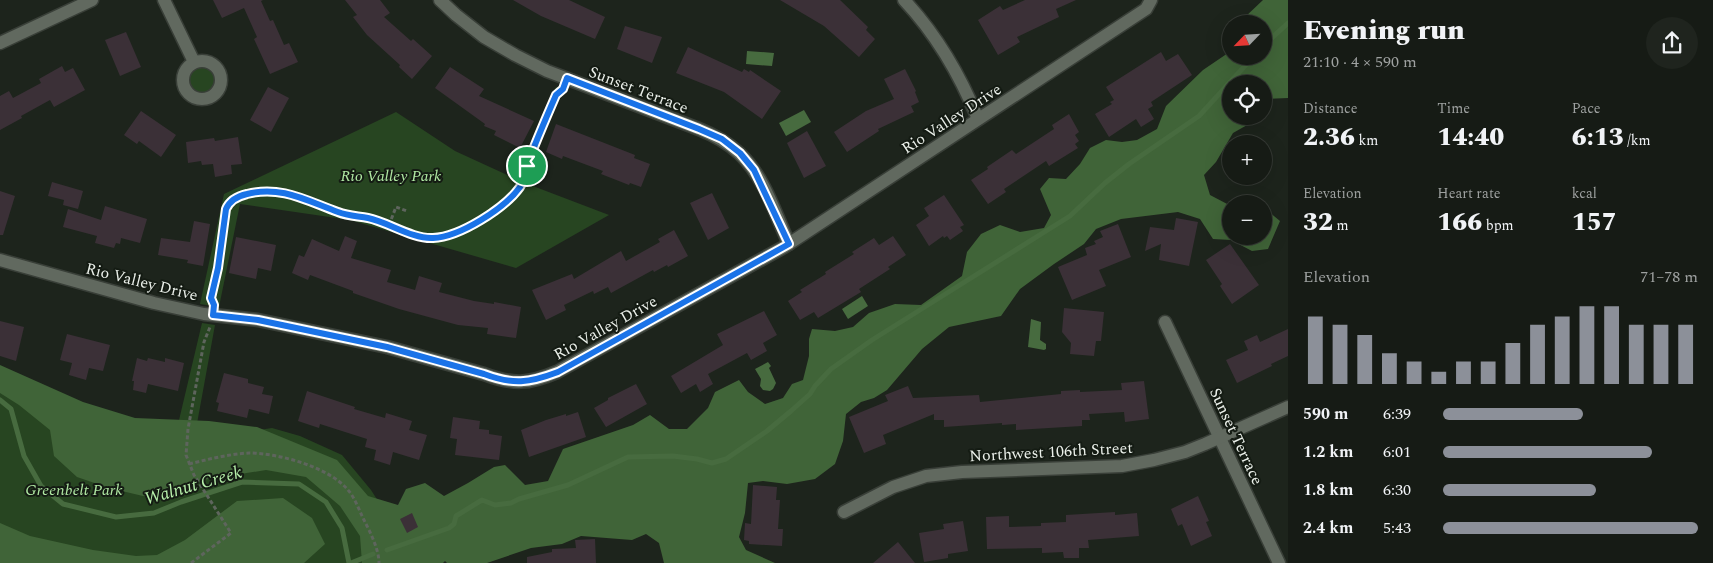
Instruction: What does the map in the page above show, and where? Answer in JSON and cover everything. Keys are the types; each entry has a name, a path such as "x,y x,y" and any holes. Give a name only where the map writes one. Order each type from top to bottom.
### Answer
{"street":[{"path":"0,43 92,0"},
{"path":"164,0 194,62"},
{"name":"Sunset Terrace","path":"440,0 484,37 515,55 567,78 722,139 740,153 754,170 789,244"},
{"path":"904,0 923,21 945,52 963,85 978,119"},
{"name":"Rio Valley Drive","path":"0,260 154,303 213,315 258,320 378,345 484,374 499,380 522,382 538,380 558,372 789,244 1146,9 1151,0"},
{"name":"Sunset Terrace","path":"1165,322 1279,563"},
{"name":"Northwest 106th Street","path":"844,512 893,487 926,476 962,472 1122,466 1154,460 1185,452 1288,407"}],"path":[{"path":"191,563 231,533 194,475 186,455 188,429 204,342 213,315 214,305 211,298 218,268 226,209 229,204 237,197 258,191 280,192 305,198 346,215 368,218 389,224 418,236 432,238 447,235 473,225 499,207 520,186 556,95 563,89 567,78"},
{"path":"389,224 396,207 407,211"},
{"path":"189,464 233,455 264,454 301,463 324,472 337,479 348,490 369,530 379,563"}],"green space":[{"path":"202,67 211,71 215,80 211,89 202,93 193,89 189,80 193,71"},
{"name":"Rio Valley Park","path":"556,87 561,89 525,183 609,215 516,268 350,220 240,204 219,307 200,304 224,194 396,112 455,151 518,180"},
{"name":"Greenbelt Park","path":"202,323 215,325 194,440 272,428 300,436 342,455 371,490 389,518 403,563 0,563 0,376 175,437"}],"shaded area":[{"path":"1263,0 1288,0 1288,98 1272,99 1272,75 1222,75 1222,125 1247,125 1232,135 1222,135 1222,152 1216,162 1204,175 1210,195 1222,201 1222,240 1213,239 1200,219 1178,212 1121,219 1096,229 1084,244 1020,289 1001,316 949,327 922,349 887,390 874,398 861,402 846,414 843,441 835,464 815,479 787,484 763,481 748,483 745,513 739,537 746,550 775,563 664,563 659,543 646,534 632,540 581,536 562,544 531,548 487,563 447,563 445,561 443,563 362,563 360,536 340,506 306,477 266,470 190,482 143,496 109,488 77,477 54,456 50,430 19,405 0,393 0,365 83,402 135,418 209,421 257,427 337,460 368,496 398,505 406,489 425,483 444,496 494,467 505,465 525,485 548,481 563,449 633,425 650,415 669,429 687,429 708,408 715,392 739,380 748,392 765,404 783,398 792,384 803,380 809,356 809,339 812,329 835,331 853,327 869,313 895,304 921,305 962,276 967,252 981,234 1000,225 1020,232 1044,228 1051,215 1040,189 1049,178 1066,179 1080,164 1090,148 1106,140 1122,142 1137,140 1157,129 1166,106 1203,70 1222,57 1222,65 1272,65 1272,15 1247,15"},
{"path":"747,51 774,53 772,66 746,64"},
{"path":"804,110 811,122 786,136 779,123"},
{"path":"1272,214 1280,221 1272,240"},
{"path":"1241,245 1270,245 1268,249 1252,251"},
{"path":"862,296 868,306 848,319 842,309"},
{"path":"1031,319 1041,322 1040,340 1046,344 1046,349 1044,350 1028,347"},
{"path":"768,362 776,383 770,391 763,390 760,386 761,379 755,369"},
{"path":"283,498 312,518 325,544 304,563 0,563 0,523 30,536 93,550 136,556 157,555 185,540 237,501"}],"building":[{"path":"213,0 263,0 261,1 270,21 273,20 284,45 289,43 298,62 270,74 254,39 257,37 244,8 222,18"},
{"path":"345,0 380,0 390,13 384,17 411,41 413,39 432,56 412,79 399,67 400,65 367,35 353,17 357,15"},
{"path":"513,0 569,0 605,17 595,39 541,16"},
{"path":"780,0 840,0 868,27 866,30 875,39 859,57 824,26"},
{"path":"1025,0 1076,0 1056,9 1059,17 1017,37 1020,42 998,55 978,20 1000,6 1003,10"},
{"path":"625,26 662,37 652,63 617,49"},
{"path":"126,32 141,67 120,76 105,40"},
{"path":"688,47 742,72 744,69 749,72 750,70 781,91 762,119 724,92 676,73"},
{"path":"1161,52 1166,61 1178,54 1192,75 1151,102 1153,106 1148,109 1154,119 1141,127 1136,119 1109,137 1095,114 1112,104 1110,102 1114,100 1106,87"},
{"path":"62,66 65,72 73,68 85,90 54,107 50,100 0,130 0,96 9,91 13,98 41,83 39,79"},
{"path":"450,67 484,89 479,96 534,121 520,148 494,135 496,131 484,126 485,124 435,88"},
{"path":"905,69 916,91 919,102 911,106 914,112 878,129 879,131 847,152 834,132 866,111 894,99 884,79"},
{"path":"268,87 289,98 271,132 250,120"},
{"path":"141,111 176,135 161,157 139,141 137,144 124,135"},
{"path":"1069,114 1079,132 1075,135 1079,141 1075,144 1078,148 1049,166 1046,161 1004,189 1006,192 988,204 971,180 1012,150 1016,154 1054,129 1052,125"},
{"path":"556,124 635,155 634,158 650,164 641,187 630,183 629,185 601,174 603,171 563,156 562,159 546,152"},
{"path":"807,131 826,166 804,178 787,143"},
{"path":"238,137 242,164 231,165 232,174 215,177 213,164 202,165 201,161 188,163 186,142 214,138 215,141"},
{"path":"52,182 83,191 78,209 63,205 64,200 48,196"},
{"path":"0,191 15,196 3,235 0,235"},
{"path":"712,193 729,228 708,240 690,203"},
{"path":"944,195 964,225 960,227 963,231 950,240 947,236 944,238 943,236 929,246 916,225 929,216 924,208"},
{"path":"105,206 147,219 140,243 121,238 120,244 116,243 114,248 95,243 97,236 63,227 68,209 101,220"},
{"path":"1176,218 1198,222 1189,266 1159,260 1161,244 1145,251 1150,227 1174,230"},
{"path":"194,221 210,224 203,266 187,263 188,260 158,255 161,238 190,242"},
{"path":"1118,224 1131,257 1099,270 1106,286 1072,300 1058,267 1087,255 1085,248 1096,244 1094,241 1103,237 1100,231"},
{"path":"674,230 688,256 668,267 667,265 654,272 653,270 611,293 608,287 594,294 593,291 564,305 566,310 546,320 532,290 572,274 574,279 621,251 626,261 660,242 658,239"},
{"path":"345,236 357,241 351,258 391,270 387,282 415,290 419,276 442,283 439,292 474,301 494,304 494,302 521,307 516,338 487,334 488,328 458,325 399,309 310,275 308,280 292,273 299,255 304,257 312,239 339,251"},
{"path":"893,236 906,255 888,267 890,269 859,289 861,292 818,318 814,312 800,320 788,301 802,292 800,290 826,274 825,272 854,254 852,252 874,238 879,245"},
{"path":"236,237 276,245 271,271 258,268 256,279 229,273"},
{"path":"1231,245 1259,285 1232,304 1220,286 1222,284 1206,260"},
{"path":"1064,308 1104,312 1101,341 1096,341 1094,356 1070,354 1071,343 1062,332"},
{"path":"764,311 777,335 763,343 767,351 751,360 747,353 708,374 713,384 700,392 696,384 681,393 671,376 723,345 717,334"},
{"path":"0,321 24,327 16,361 0,356"},
{"path":"1288,329 1288,356 1237,383 1226,360 1248,350 1244,341 1257,335 1260,342"},
{"path":"67,334 110,345 103,371 89,368 86,380 69,375 72,363 60,360"},
{"path":"137,358 147,361 148,358 165,362 165,358 184,363 178,391 148,384 146,393 133,390 134,381 132,381"},
{"path":"224,373 248,379 248,383 264,387 262,394 273,396 269,414 249,409 247,418 217,411 219,403 216,402"},
{"path":"1144,381 1149,419 1125,422 1124,412 1089,414 1090,420 1082,420 1082,426 1016,430 1016,424 1002,425 1002,423 944,427 944,420 934,420 934,414 883,435 886,444 864,453 849,417 888,401 885,395 908,386 913,398 979,395 980,402 1061,394 1061,391 1122,390 1121,383"},
{"path":"636,384 647,404 606,427 594,408 608,400 608,398"},
{"path":"307,391 355,407 354,409 385,418 386,413 412,421 409,430 427,435 419,460 393,452 390,465 374,460 376,450 365,447 367,439 320,424 319,428 298,421"},
{"path":"578,412 586,437 529,457 521,430 546,420"},
{"path":"453,417 480,421 479,429 489,430 489,434 502,436 499,460 455,455 457,439 450,438"},
{"path":"753,485 777,487 776,500 780,500 778,529 783,529 782,546 749,544 749,541 744,540 745,523 751,524"},
{"path":"1198,496 1209,521 1206,522 1212,536 1191,546 1182,524 1178,526 1171,509"},
{"path":"1115,512 1115,515 1137,513 1139,536 1088,540 1089,548 1079,548 1079,558 1064,558 1063,552 1042,553 1042,548 987,549 986,517 1009,516 1009,527 1041,526 1041,523 1066,522 1066,515"},
{"path":"412,513 418,527 407,533 400,519"},
{"path":"963,521 968,551 948,554 948,558 924,562 919,533 944,529 943,524"},
{"path":"595,539 596,563 527,563 527,557 552,552 552,549 576,548 575,540"},
{"path":"898,542 915,563 873,563"}],"waterway":[{"path":"1272,38 1288,23"},
{"path":"387,550 449,528 454,524 456,516 482,500 495,505 511,503 568,485 628,457 673,456 712,463 726,459 767,431 810,394 831,369 872,340 1070,216 1105,183 1129,164 1199,116 1246,65"},
{"name":"Walnut Creek","path":"0,400 11,409 24,456 41,486 63,504 116,517 154,513 242,482 299,484 326,502 342,528 349,563"},
{"path":"351,563 373,554"}],"route":[{"path":"567,78 722,139 740,153 754,170 789,244 558,372 538,380 522,382 499,380 484,374 387,347 258,320 213,315 214,305 211,298 218,268 226,209 237,197 258,191 280,192 305,198 336,212 368,218 418,236 432,238 447,235 473,225 499,207 520,186 527,166 556,95 563,89 567,78"}]}
